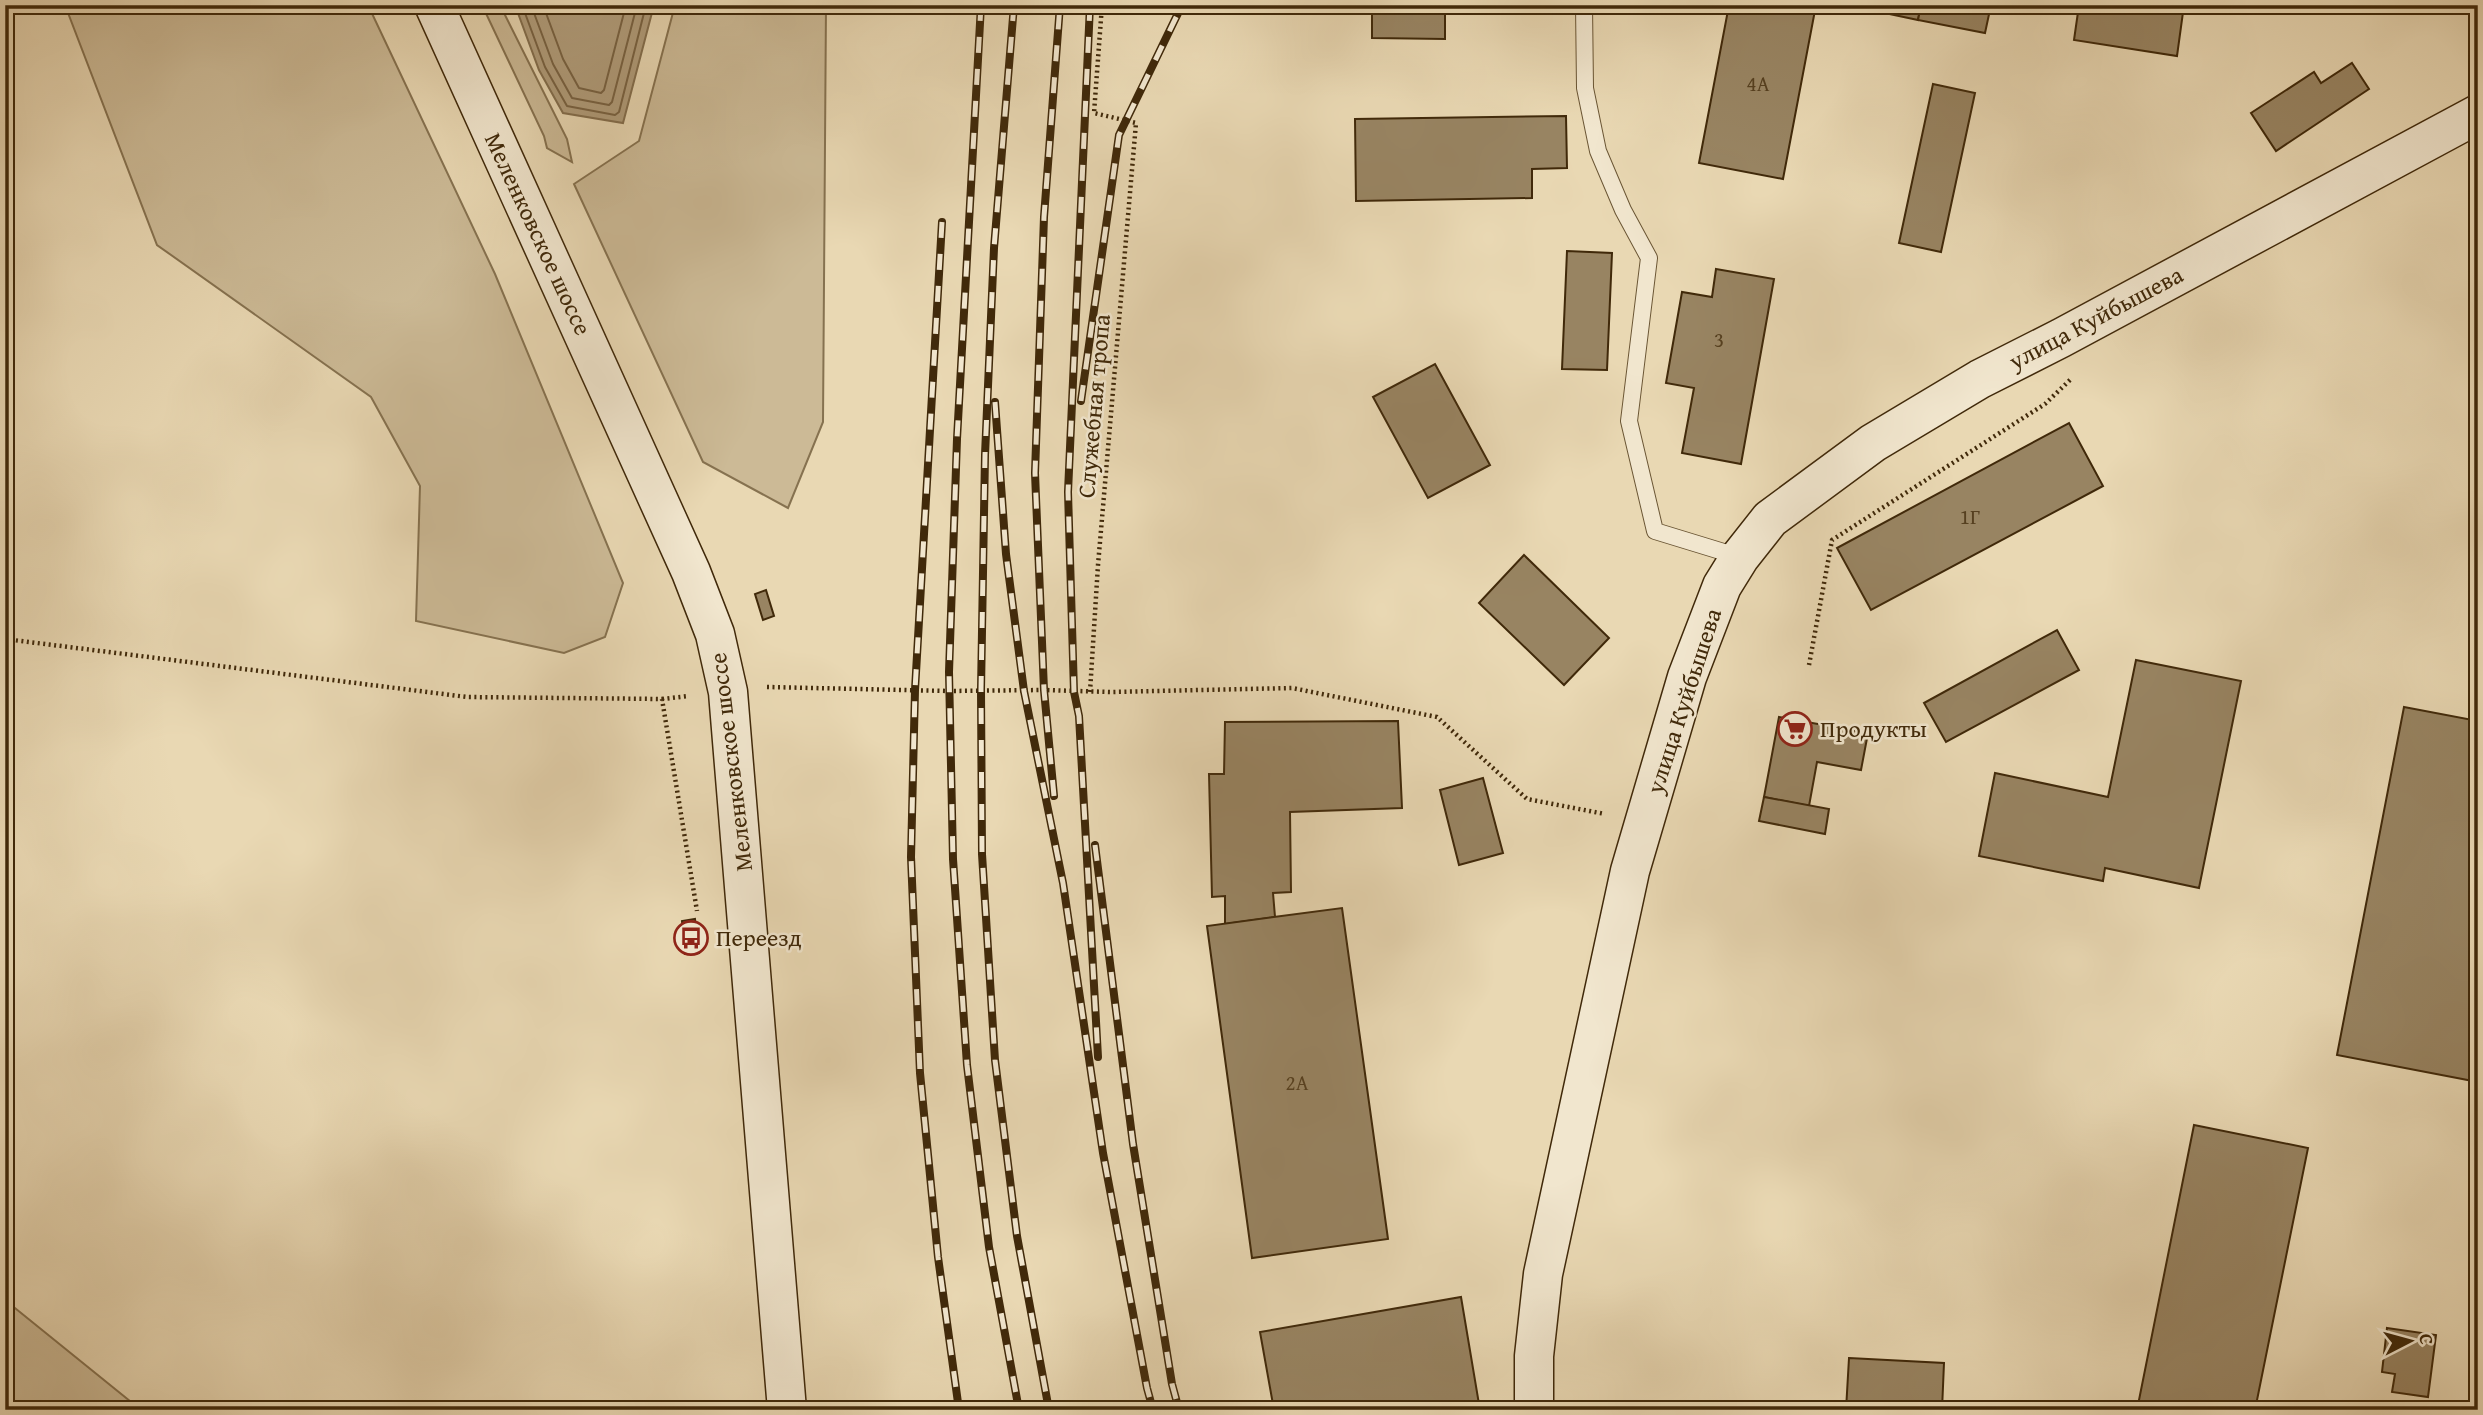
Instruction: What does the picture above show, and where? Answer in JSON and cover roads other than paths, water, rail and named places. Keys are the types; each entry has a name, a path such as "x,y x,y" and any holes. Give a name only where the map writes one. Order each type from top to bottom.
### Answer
{"street":[{"name":"Меленковское шоссе","path":"434,5 656,491 715,634 728,692 787,1410"},
{"name":"улица Куйбышева","path":"1534,1410 1534,1356 1543,1274 1630,872 1687,677 1722,586 1740,557 1770,519 1872,443 1980,379 2073,332 2478,114"}],"lane":[{"path":"1584,5 1585,88 1598,151 1623,210 1649,258 1629,421 1654,531 1740,557"}],"water":[{"path":"515,5 654,5 623,123 563,113 539,70"}],"railway":[{"path":"981,5 957,439 949,672 953,859 967,1065 989,1247 1019,1410"},
{"path":"1014,5 994,248 985,455 981,690 982,854 995,1060 1017,1236 1049,1410"},
{"path":"1054,796 1044,690 1035,473 1044,217 1060,5"},
{"path":"1090,5 1068,492 1074,692 1079,716 1098,1057"},
{"path":"1081,401 1119,135 1182,5"},
{"path":"942,222 915,690 911,857 920,1073 938,1257 959,1410"},
{"path":"995,402 1006,554 1024,691 1063,883 1103,1153 1153,1410"},
{"path":"1095,845 1133,1144 1172,1384 1179,1410"}],"place":[{"name":"Продукты","path":"1795,729"},
{"name":"Переезд","path":"691,938"}]}
